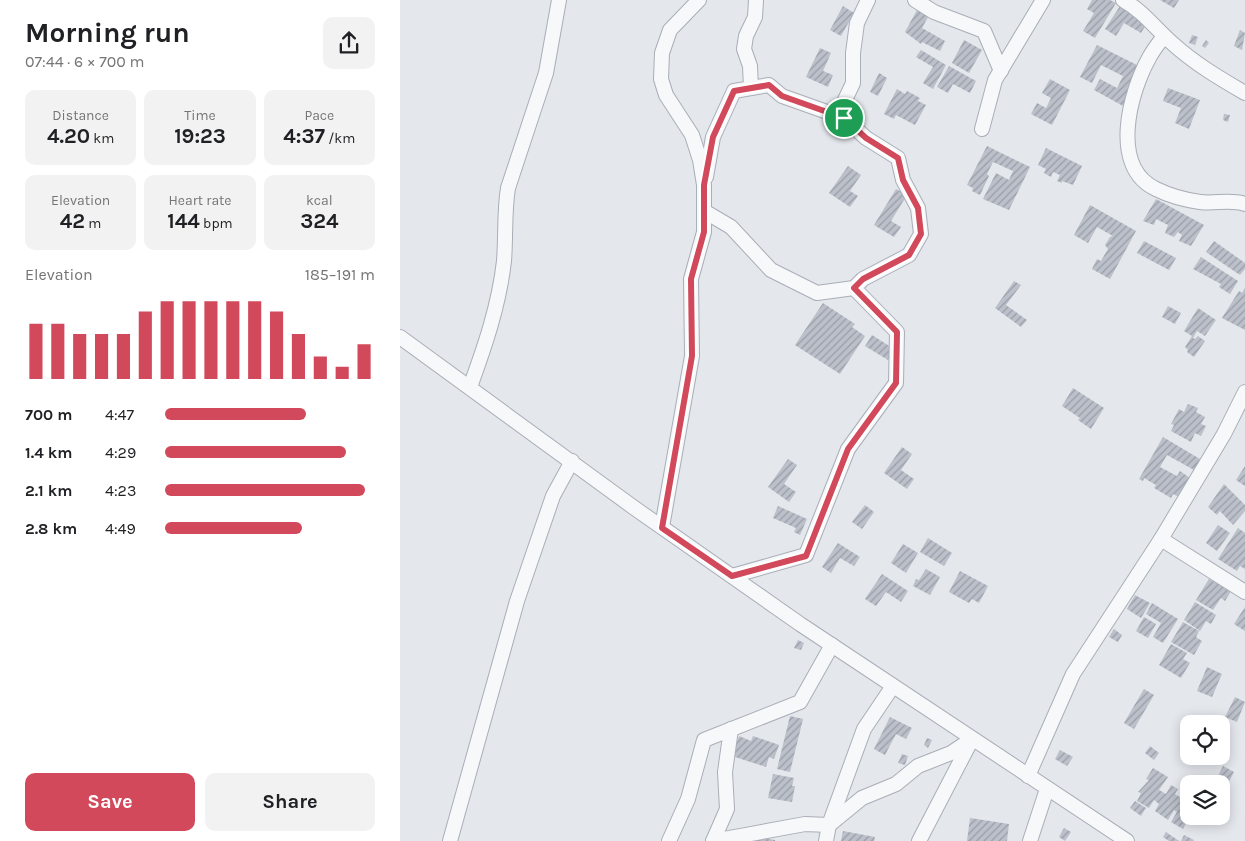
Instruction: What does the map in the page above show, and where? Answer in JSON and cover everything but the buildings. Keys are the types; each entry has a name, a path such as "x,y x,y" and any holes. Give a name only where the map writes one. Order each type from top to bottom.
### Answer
{"street":[{"path":"470,387 492,325 498,299 504,261 505,208 508,188 546,73 559,0"},
{"path":"698,0 670,30 662,53 661,79 672,107 692,135 704,185"},
{"path":"751,88 750,66 744,49 746,36 755,17 756,0"},
{"path":"844,118 844,102 853,83 853,53 857,23 868,0"},
{"path":"915,0 934,12 984,32 1001,71"},
{"path":"982,129 995,80 1043,0"},
{"path":"1123,0 1138,9 1164,36 1213,75 1245,93"},
{"path":"1164,36 1149,58 1131,104 1127,140 1132,162 1143,180 1155,189 1199,202 1245,204"},
{"path":"662,528 692,356 691,279 704,232 704,211 704,185 713,137 734,91 769,85 782,96 844,118 866,138 898,158 903,180 918,208 921,234 909,255 863,279 854,288 817,293 771,270 731,227 704,211"},
{"path":"732,576 806,556 848,449 896,383 897,332 854,288"},
{"path":"400,337 662,528 832,645 1127,841"},
{"path":"1028,776 1073,674 1161,539 1224,434 1245,392"},
{"path":"450,841 514,610 553,496 572,461"},
{"path":"1161,539 1245,592"},
{"path":"669,841 688,799 704,740 800,702 832,645"},
{"path":"826,841 829,825 864,729 893,686"},
{"path":"713,841 727,809 725,772 732,729"},
{"path":"713,841 806,824 829,825 862,798 896,784 918,766 951,752 972,739"},
{"path":"919,841 972,739"},
{"path":"1030,841 1047,789"}],"route":[{"path":"769,85 782,96 844,118 866,138 898,158 903,180 918,208 921,234 909,255 888,268 863,279 854,288 897,332 896,383 848,449 806,556 732,576 662,528 692,356 691,279 694,261 704,232 704,185 713,137 734,91 769,85"}]}
